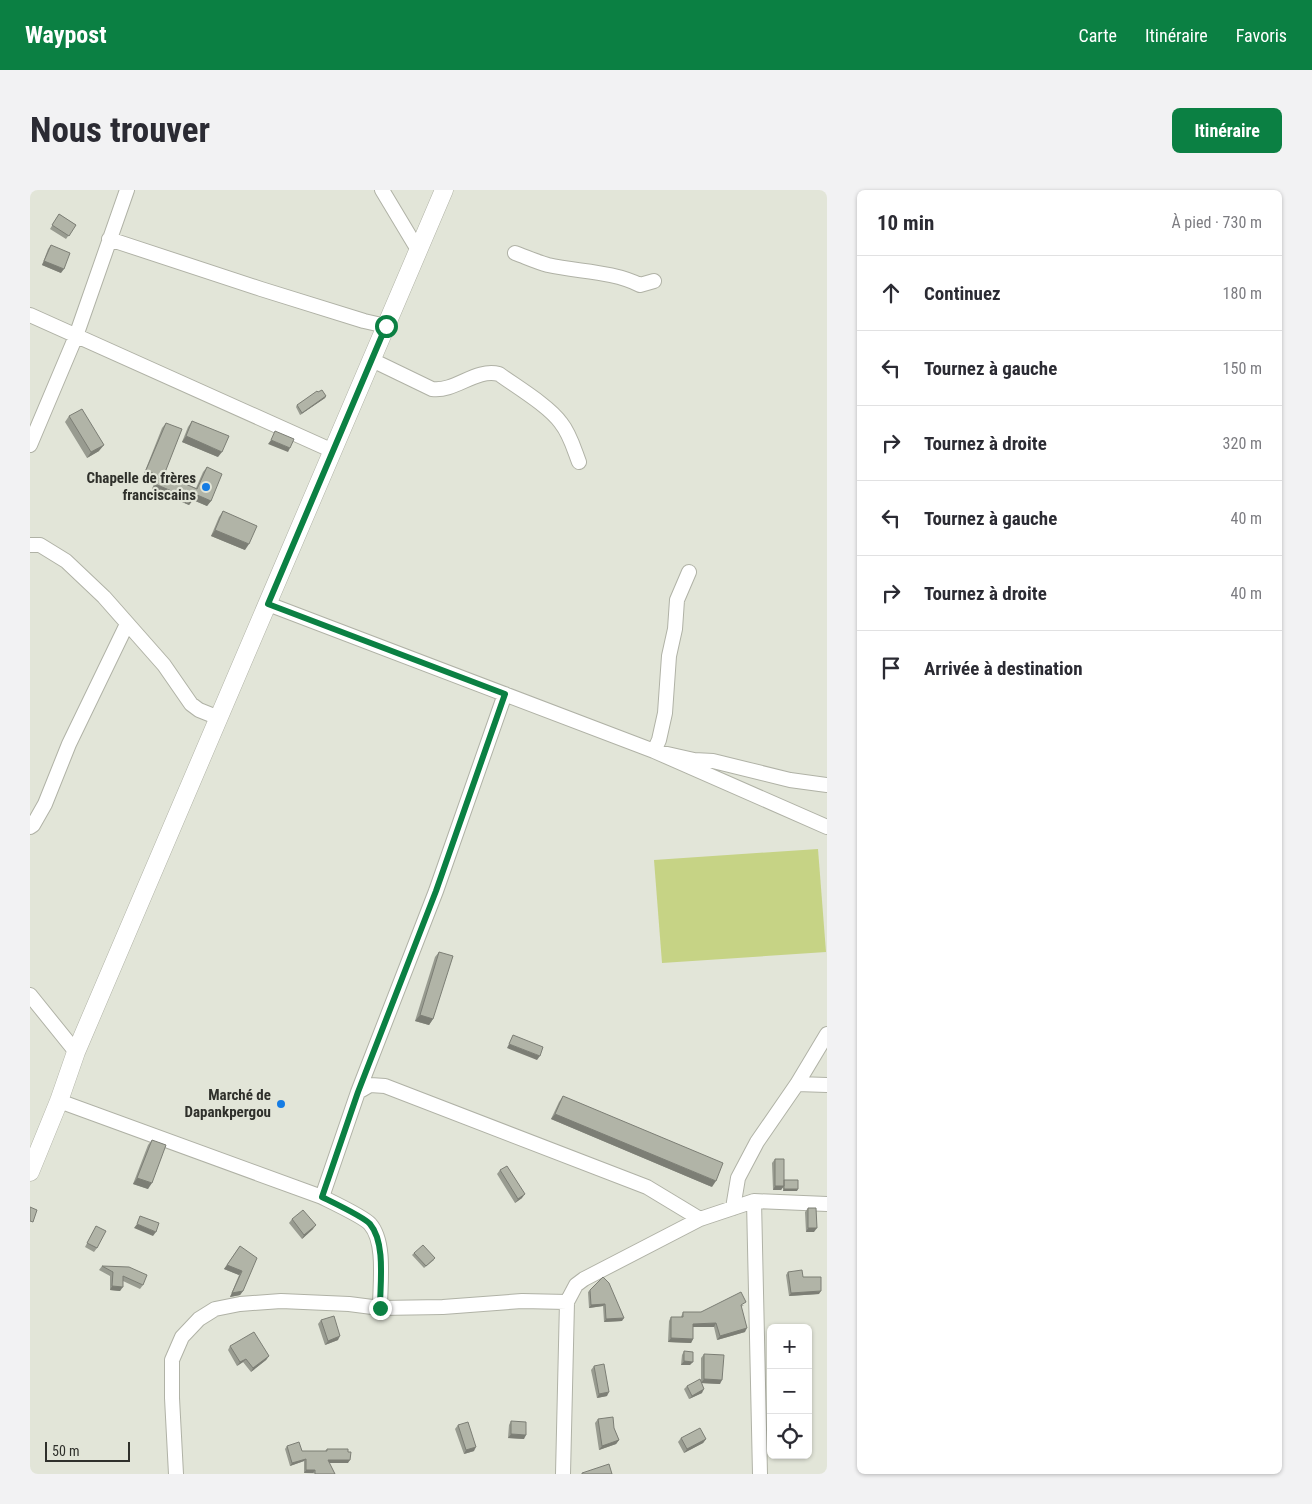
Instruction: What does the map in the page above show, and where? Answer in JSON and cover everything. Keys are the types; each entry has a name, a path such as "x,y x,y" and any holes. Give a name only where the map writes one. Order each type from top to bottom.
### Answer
{"main road":[{"path":"30,1172 59,1101 76,1052 444,190"}],"street":[{"path":"30,445 76,336 127,190"},
{"path":"382,190 418,250"},
{"path":"109,240 260,289 386,326"},
{"path":"515,254 548,265 600,273 640,285 654,281"},
{"path":"30,315 333,451"},
{"path":"372,360 432,389 439,390 447,389 484,373 498,374 549,410 560,421 567,431 579,462"},
{"path":"30,545 40,545 66,561 104,597 168,670 191,704 199,710 219,718"},
{"path":"654,751 659,740 665,713 669,656 675,630 677,600 689,572"},
{"path":"268,604 654,751 827,827"},
{"path":"30,827 45,804 70,744 127,624"},
{"path":"322,1197 358,1092 436,891 505,694"},
{"path":"654,751 694,760 714,762 790,780 827,785"},
{"path":"30,995 76,1052"},
{"path":"733,1208 738,1178 756,1142 797,1084 827,1034"},
{"path":"797,1084 827,1084"},
{"path":"358,1092 370,1085 385,1086 647,1187 700,1219"},
{"path":"59,1101 322,1197 369,1223 378,1237 380,1254 380,1308"},
{"path":"754,1201 760,1474"},
{"path":"563,1474 567,1302 576,1285 584,1279 700,1219 754,1201 827,1204"},
{"path":"176,1474 172,1360 182,1338 199,1319 215,1309 226,1306 281,1301 349,1304 380,1308 443,1307 522,1300 567,1302"}],"green space":[{"path":"818,849 826,952 662,963 654,860"}],"building":[{"path":"59,214 76,225 69,236 52,225"},
{"path":"51,245 70,253 64,269 44,261"},
{"path":"322,390 326,396 302,413 297,405 317,391"},
{"path":"82,409 104,445 91,452 69,416"},
{"path":"192,421 229,436 222,452 186,436"},
{"path":"166,423 182,429 164,475 197,489 207,467 222,474 211,501 195,494 193,500 155,484 159,476 146,470"},
{"path":"275,431 294,439 290,448 271,440"},
{"path":"223,511 257,526 249,544 215,530"},
{"path":"439,952 453,956 433,1019 420,1015"},
{"path":"513,1035 543,1047 540,1056 509,1044"},
{"path":"563,1096 723,1163 716,1181 555,1114"},
{"path":"152,1140 166,1145 152,1183 137,1178"},
{"path":"775,1159 784,1159 784,1186 775,1186"},
{"path":"507,1166 525,1194 518,1199 500,1170"},
{"path":"784,1180 798,1180 798,1189 784,1189"},
{"path":"30,1207 37,1210 33,1222 30,1221"},
{"path":"808,1208 816,1208 817,1228 808,1228"},
{"path":"303,1210 316,1225 304,1235 292,1219"},
{"path":"140,1216 159,1223 156,1232 137,1224"},
{"path":"96,1226 106,1231 97,1248 87,1243"},
{"path":"423,1245 435,1258 426,1266 414,1253"},
{"path":"240,1246 257,1258 243,1291 232,1293 242,1271 227,1265"},
{"path":"102,1266 129,1267 147,1275 143,1285 123,1276 123,1287 112,1286 113,1272"},
{"path":"802,1270 803,1277 821,1277 821,1291 791,1293 788,1272"},
{"path":"603,1277 609,1283 624,1318 606,1319 605,1304 591,1305 590,1290"},
{"path":"741,1292 746,1302 741,1305 747,1328 720,1336 716,1323 693,1324 693,1339 671,1338 671,1317 683,1317 683,1312 701,1312"},
{"path":"334,1316 340,1336 328,1341 321,1320"},
{"path":"254,1332 269,1356 253,1368 246,1359 240,1362 230,1346"},
{"path":"684,1351 693,1352 693,1362 684,1361"},
{"path":"704,1354 724,1355 722,1380 704,1379"},
{"path":"604,1364 609,1392 599,1394 594,1366"},
{"path":"700,1379 704,1389 692,1396 687,1386"},
{"path":"613,1417 614,1428 619,1440 602,1446 598,1419"},
{"path":"511,1421 526,1422 526,1435 511,1434"},
{"path":"468,1422 476,1447 466,1450 458,1425"},
{"path":"700,1428 706,1439 687,1449 681,1438"},
{"path":"299,1442 302,1451 348,1449 348,1452 351,1452 350,1460 328,1460 335,1474 315,1474 315,1470 306,1470 306,1459 292,1463 287,1446"},
{"path":"609,1464 612,1474 582,1474 582,1473"}],"place":[{"name":"Chapelle de frères franciscains","path":"206,487"},
{"name":"Marché de Dapankpergou","path":"281,1104"}],"route":[{"path":"380,1308 380,1254 378,1237 369,1223 322,1197 358,1092 436,891 505,694 268,604 386,326"}]}
